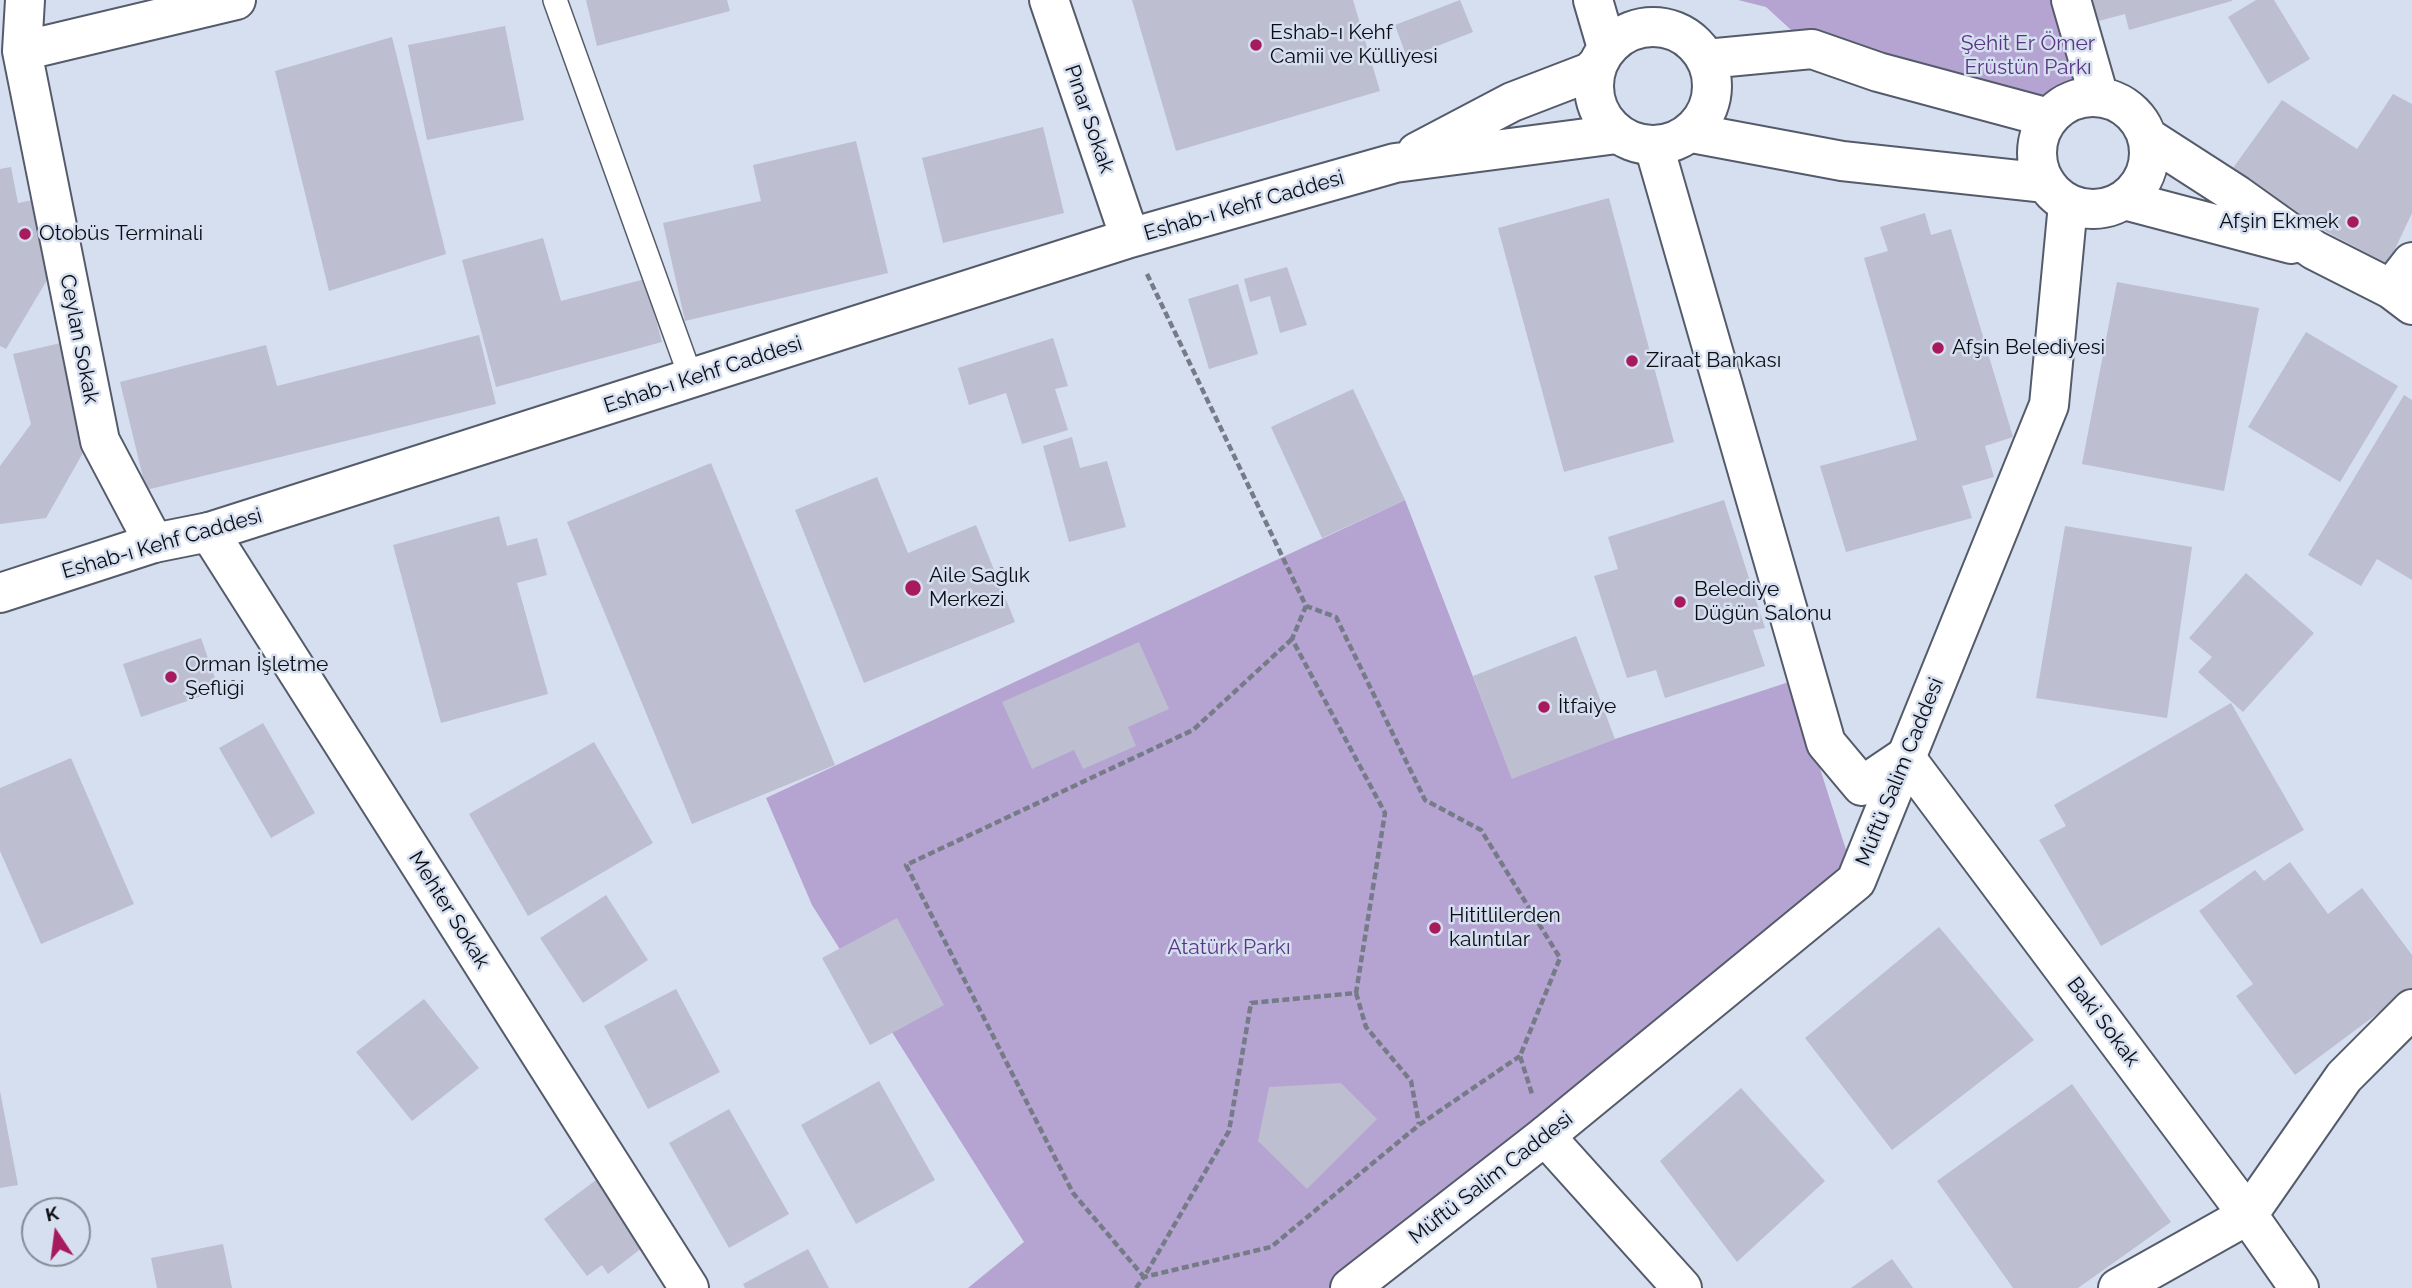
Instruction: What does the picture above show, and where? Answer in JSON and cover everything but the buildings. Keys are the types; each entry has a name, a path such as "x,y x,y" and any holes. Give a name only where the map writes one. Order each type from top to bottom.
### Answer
{"street":[{"name":"Ceylan Sokak","path":"25,0 22,51 100,441 154,543"},
{"path":"22,51 236,0"},
{"name":"Pınar Sokak","path":"1049,0 1130,238"},
{"path":"1593,0 1602,57 1594,84 1596,102 1604,120 1617,134 1633,143 1654,146 1692,133 1842,161 2057,194 2092,211 2124,200 2137,188 2146,173 2149,155 2147,137 2141,123 2129,110 2116,102 2099,97 2080,99 2063,105 2049,118 2040,133 2037,150 2039,167 2057,194"},
{"path":"2071,0 2099,97"},
{"path":"1395,163 1512,102 1590,72 1623,36 1640,29 1659,28 1686,38 1706,59 1712,78 1712,99 1705,117 1692,133"},
{"path":"1706,59 1812,50 1878,72 2049,118"},
{"path":"1395,163 1617,134"},
{"path":"2147,137 2238,195 2314,250"},
{"path":"1654,146 1826,744 1862,786 1905,757"},
{"name":"Eshab-ı Kehf Caddesi","path":"4,591 154,543 209,532 1130,238 1395,163"},
{"name":"Müftü Salim Caddesi","path":"1350,1288 1545,1136 1856,881 2049,405 2057,194"},
{"path":"2124,200 2314,250 2405,285"},
{"name":"Mehter Sokak","path":"209,532 690,1288"},
{"name":"Baki Sokak","path":"1905,757 2248,1215 2299,1288"},
{"path":"2118,1288 2248,1215 2344,1077 2412,1009"},
{"path":"1545,1136 1682,1288"}],"lane":[{"path":"555,0 691,378"}],"path":[{"path":"1130,238 1306,606 1336,617 1425,800 1481,830 1560,958 1520,1056 1419,1125 1272,1247 1144,1277"},
{"path":"1144,1277 1073,1193 906,865 1192,730 1292,639 1306,606"},
{"path":"1292,639 1385,813 1356,993 1366,1027 1411,1081 1419,1125"},
{"path":"1136,1288 1229,1131 1251,1003 1356,993"},
{"path":"1520,1056 1545,1136"}],"green space":[{"name":"Şehit Er Ömer Erüstün Parkı","path":"1738,0 2071,0 2080,99 2063,105 2049,118 1812,49 1766,7"},
{"name":"Atatürk Parkı","path":"1405,500 1512,778 1615,739 1792,681 1856,881 1350,1288 968,1288 1024,1242 812,905 766,798"}],"place":[{"name":"Eshab-ı Kehf Camii ve Külliyesi","path":"1256,45"},
{"name":"Afşin Ekmek","path":"2353,222"},
{"name":"Otobüs Terminali","path":"25,234"},
{"name":"Afşin Belediyesi","path":"1938,348"},
{"name":"Ziraat Bankası","path":"1632,361"},
{"name":"Aile Sağlık Merkezi","path":"913,588"},
{"name":"Belediye Düğün Salonu","path":"1680,602"},
{"name":"Orman İşletme Şefliği","path":"171,677"},
{"name":"İtfaiye","path":"1544,707"},
{"name":"Hititlilerden kalıntılar","path":"1435,928"}]}
